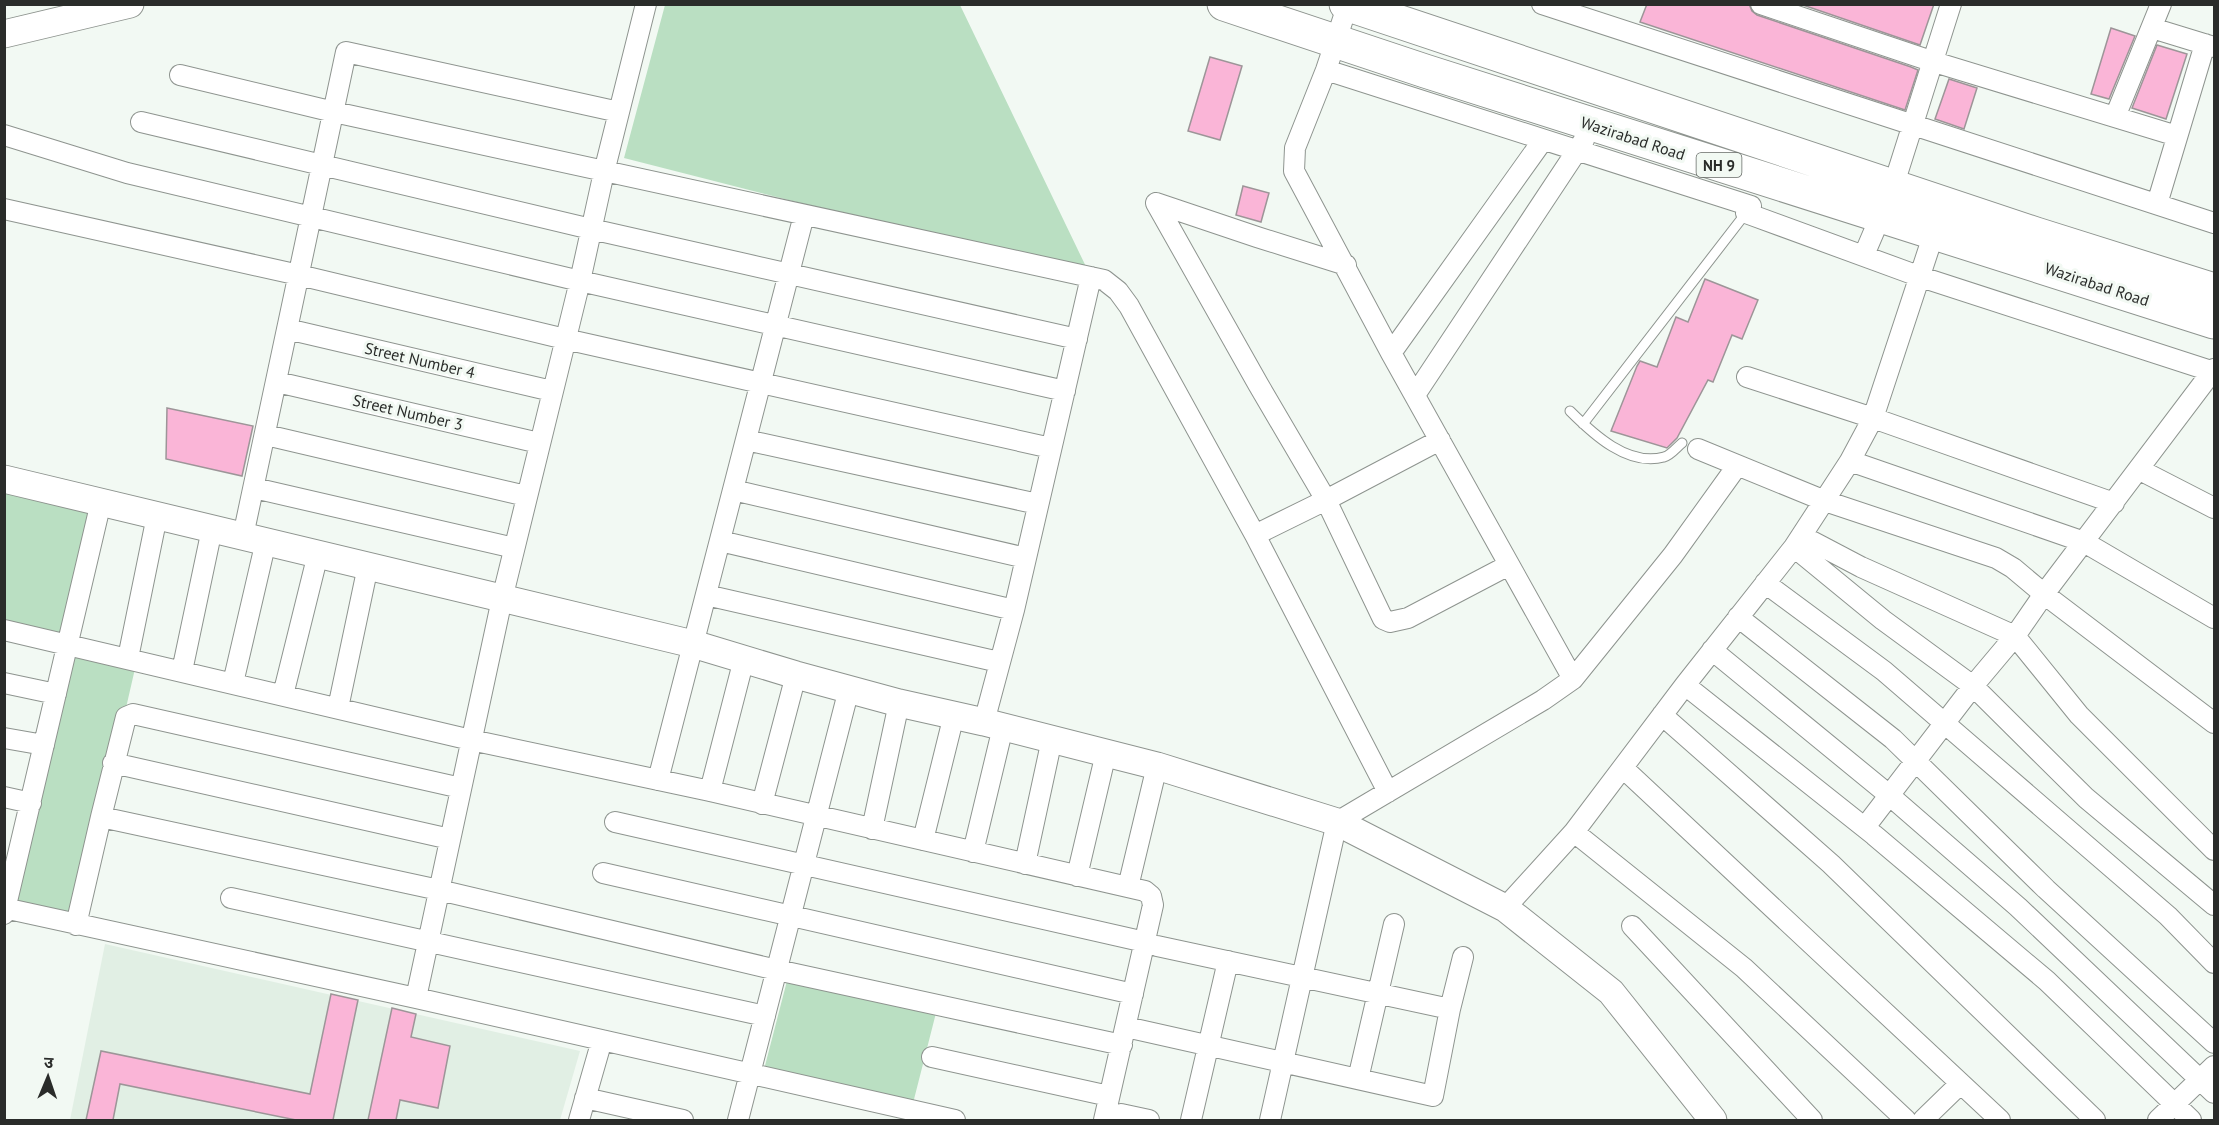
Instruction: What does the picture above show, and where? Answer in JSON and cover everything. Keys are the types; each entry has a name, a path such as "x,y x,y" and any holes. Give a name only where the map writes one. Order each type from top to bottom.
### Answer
{"highway":[{"name":"Wazirabad Road","path":"1224,4 1330,56 1585,137 1879,216 2214,322"},
{"name":"Wazirabad Road","path":"1347,5 1893,187 2214,290"}],"street":[{"path":"4,34 130,4"},
{"path":"416,998 502,599 646,4"},
{"path":"1542,4 2214,223"},
{"path":"1761,4 1931,61 2177,136"},
{"path":"1864,255 1893,187 1931,61 1951,4"},
{"path":"2115,117 2161,4"},
{"path":"1347,5 1295,148 1294,171 1391,353 1573,679"},
{"path":"2152,28 2210,45 2177,136 2157,204"},
{"path":"233,683 254,539 254,488 346,52 619,112"},
{"path":"1330,56 1543,140 1585,137 1751,206 1746,213 1921,277 2214,371 2044,594 2015,636 1973,686 1864,827"},
{"path":"180,75 604,172 1104,280 1118,291 1129,306 1255,535 1389,792"},
{"path":"141,122 591,229 1077,339"},
{"path":"4,135 128,173 311,218 1065,391"},
{"path":"1415,395 1585,137"},
{"path":"1391,353 1543,140"},
{"path":"1346,265 1156,203 1326,500 1383,618 1390,622 1408,618 1509,565"},
{"path":"4,209 299,275 565,339 1051,448"},
{"path":"658,780 804,215"},
{"path":"1505,908 1574,832 1798,541 1825,501 1873,418 1934,233"},
{"path":"973,852 994,724 999,662 1014,610 1091,277"},
{"name":"Street Number 4","path":"288,328 552,391"},
{"path":"1747,377 1873,418 2114,503"},
{"name":"Street Number 3","path":"277,382 539,443"},
{"path":"266,435 526,496"},
{"path":"746,440 1038,504"},
{"path":"1255,535 1440,440"},
{"path":"1690,446 1825,501 1996,558 2013,567 2044,594 2214,723"},
{"path":"1850,461 2084,542 2214,618"},
{"path":"1270,1120 1337,822 1543,700 1573,679 1673,555 1737,466"},
{"path":"2140,470 2214,508"},
{"path":"4,479 693,644 899,703 994,724 1157,766 1337,822 1505,908 1611,992 1713,1120"},
{"path":"254,488 514,548"},
{"path":"733,490 1026,558"},
{"path":"100,502 31,803 11,857 5,910 416,998 955,1120"},
{"path":"128,658 157,516"},
{"path":"182,671 212,529"},
{"path":"720,541 1014,610"},
{"path":"1798,541 2015,636 2079,715 2214,850"},
{"path":"1798,541 1883,620 1973,686 2086,798 2214,905"},
{"path":"283,695 318,554"},
{"path":"338,708 368,566"},
{"path":"1765,584 1884,671 2168,916 2214,963"},
{"path":"706,595 999,662"},
{"path":"1738,617 1893,739 2046,889 2214,1042"},
{"path":"4,630 471,740 710,791 1145,891 1151,896 1153,905 1151,944 1133,994 1109,1096 1112,1117 1149,1120"},
{"path":"1712,650 1889,795 2018,907 2210,1080 2158,1120"},
{"path":"710,791 744,659"},
{"path":"762,804 796,675"},
{"path":"4,683 56,694"},
{"path":"1685,685 1864,827 2047,981 2191,1120"},
{"path":"738,1120 849,689"},
{"path":"872,829 899,703"},
{"path":"76,925 113,763 126,717 133,714 461,788"},
{"path":"923,840 954,715"},
{"path":"1662,716 1831,864 2095,1120"},
{"path":"4,738 44,746"},
{"path":"1025,864 1052,739"},
{"path":"1077,876 1106,753"},
{"path":"113,763 450,839"},
{"path":"1128,887 1157,766"},
{"path":"1623,768 2000,1120"},
{"path":"4,797 31,803"},
{"path":"101,817 439,890 777,970 1124,1036 1208,1046 1433,1096 1463,957"},
{"path":"615,822 1302,978 1450,1009"},
{"path":"1574,832 1744,968 1906,1120"},
{"path":"603,873 1133,994"},
{"path":"231,898 765,1016"},
{"path":"1358,1079 1394,924"},
{"path":"1632,926 1812,1120"},
{"path":"1191,1120 1228,961"},
{"path":"579,1120 602,1040"},
{"path":"932,1057 1109,1096"},
{"path":"1923,1120 1960,1083"},
{"path":"585,1098 683,1120"}],"lane":[{"path":"1583,424 1746,213"},
{"path":"1570,411 1583,424 1623,453 1647,459 1666,457 1690,446"}],"shaded area":[{"path":"105,944 580,1051 560,1120 70,1120"}],"green space":[{"path":"665,5 960,5 1091,277 624,158"},
{"path":"5,479 101,502 67,644 5,630"},
{"path":"67,644 137,660 76,925 6,908"},
{"path":"788,977 937,1009 910,1115 761,1081"}],"building":[{"path":"1647,4 1749,4 1757,15 1911,67 1918,70 1905,110 1640,22"},
{"path":"1800,4 1934,4 1920,45"},
{"path":"2111,28 2135,36 2109,99 2091,94"},
{"path":"2157,45 2187,54 2166,119 2132,108"},
{"path":"1210,57 1242,66 1220,140 1188,131"},
{"path":"1949,79 1977,88 1964,129 1935,119"},
{"path":"1243,186 1269,193 1261,222 1236,215"},
{"path":"1705,279 1758,300 1742,339 1732,335 1713,382 1708,380 1677,438 1667,448 1611,431 1640,361 1657,367 1676,317 1688,322"},
{"path":"167,408 253,426 242,476 166,459"},
{"path":"331,994 358,1000 333,1120 296,1120 120,1084 113,1120 86,1120 101,1051 310,1094"},
{"path":"392,1008 416,1014 411,1037 450,1046 438,1108 400,1100 396,1120 368,1120"}]}
